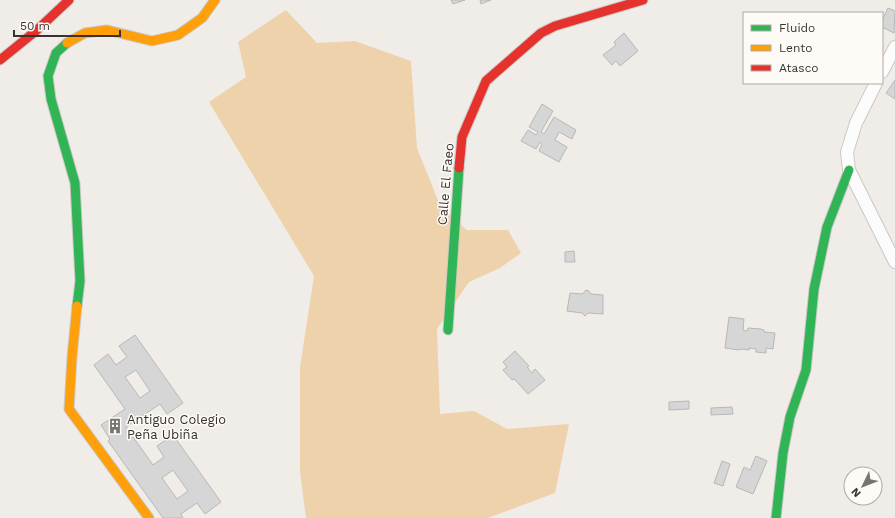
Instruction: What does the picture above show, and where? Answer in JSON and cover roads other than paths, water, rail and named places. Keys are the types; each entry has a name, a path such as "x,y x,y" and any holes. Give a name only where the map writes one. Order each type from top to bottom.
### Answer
{"main road":[{"path":"0,60 37,30 69,0"},
{"path":"149,518 69,409 72,357 80,281 75,183 51,99 48,76 56,53 68,42 85,33 107,30 152,41 178,35 202,18 216,0"},
{"name":"Calle El Faeo","path":"448,330 462,137 486,81 541,33 555,26 643,0"},
{"path":"776,518 783,453 790,417 806,370 814,289 827,227 849,170"}],"street":[{"path":"883,70 895,47"},
{"path":"876,84 856,123 847,152 849,170 895,262"}],"place":[{"name":"Antiguo Colegio Peña Ubiña","path":"115,426"}]}
